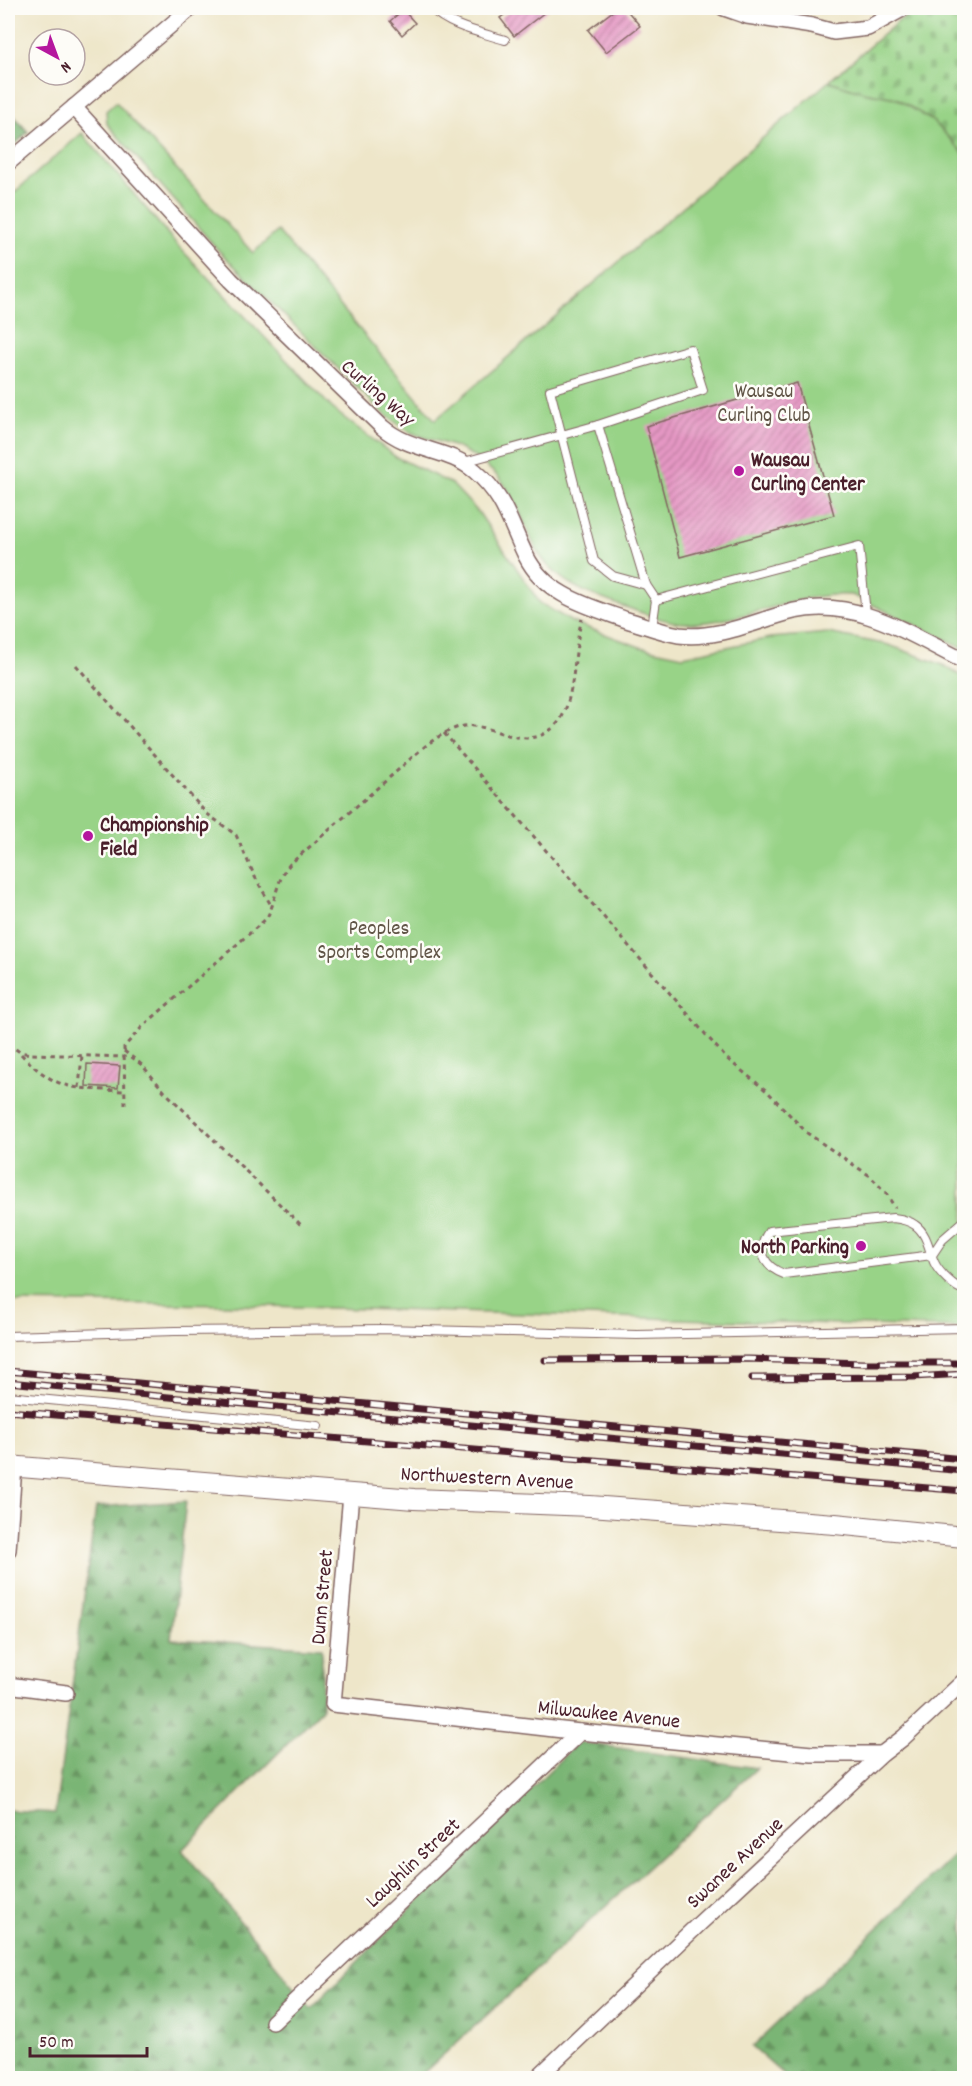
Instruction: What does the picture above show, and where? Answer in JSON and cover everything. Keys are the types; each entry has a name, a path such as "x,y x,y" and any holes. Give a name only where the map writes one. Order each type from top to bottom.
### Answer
{"street":[{"path":"8,164 191,8"},
{"path":"724,8 747,16 812,26 834,32 867,28 904,8"},
{"name":"Curling Way","path":"74,107 241,290 382,427 405,443 463,463 483,479 502,501 527,556 539,574 559,593 587,606 652,628 682,635 734,629 815,608 837,608 866,614 964,661"},
{"path":"8,1550 11,1466"},
{"name":"Northwestern Avenue","path":"11,1466 351,1494 602,1507 835,1524 964,1537"},
{"name":"Dunn Street","path":"333,1704 351,1494"},
{"name":"Swanee Avenue","path":"537,2079 699,1924 964,1681"},
{"path":"8,1686 66,1693"},
{"name":"Milwaukee Avenue","path":"333,1704 580,1732 812,1754 882,1754"},
{"name":"Laughlin Street","path":"273,2022 580,1732"}],"lane":[{"path":"431,8 457,25 505,40"},
{"path":"463,463 562,436 704,390 690,349 550,390 562,436 594,561 613,576 646,585"},
{"path":"598,425 646,585 656,600 652,628"},
{"path":"656,600 859,546 866,614"},
{"path":"964,1221 942,1240 932,1255 784,1274 773,1270 761,1251 764,1238 769,1231 893,1218 917,1226 922,1232 932,1255 935,1263 956,1287 964,1290"},
{"path":"8,1336 175,1331 382,1329 648,1335 964,1328"},
{"path":"8,1396 318,1426"}],"path":[{"path":"125,1105 123,1057 126,1044 142,1026 266,919 272,907 278,882 290,864 444,733 465,726 519,738 529,738 544,734 555,726 566,710 578,636 587,606"},
{"path":"76,665 206,813 236,836 257,883 272,907"},
{"path":"444,733 718,1049 768,1092 807,1133 878,1184 902,1220"},
{"path":"8,1044 52,1081 66,1087 124,1091"},
{"path":"124,1051 142,1065 164,1091 303,1227"},
{"path":"20,1052 123,1057"},
{"path":"79,1088 82,1056"}],"green space":[{"path":"914,8 964,8 964,154 934,122 896,98 863,92 829,81"},
{"name":"Wausau Curling Club","path":"829,81 863,92 896,98 934,122 964,154 964,648 852,595 811,598 729,618 708,622 680,623 653,617 605,600 564,580 542,559 512,496 500,479 466,452 410,432 384,414 220,252 107,124 106,111 116,102 253,253 278,231 435,420"},
{"path":"8,109 28,132 8,151"},
{"name":"Peoples Sports Complex","path":"82,133 179,247 334,410 396,457 452,484 479,513 540,603 572,622 640,647 683,656 771,638 828,633 889,645 943,665 964,678 964,1328 234,1305 8,1302 8,198"},
{"path":"186,1501 171,1639 322,1648 322,1709 182,1850 311,2008 578,1742 757,1768 418,2078 8,2078 8,1810 55,1813 96,1507"},
{"path":"964,1846 964,2078 787,2078 752,2047"}],"building":[{"path":"514,8 550,8 514,36 500,18"},
{"path":"617,8 625,8 640,26 606,52 588,30"},
{"path":"403,10 415,23 402,35 390,21"},
{"name":"Wausau Curling Center","path":"797,383 834,515 680,557 646,426"},
{"path":"87,1064 120,1066 118,1088 86,1086"}],"railway":[{"path":"545,1360 748,1359 862,1363 964,1363"},
{"path":"8,1371 964,1459"},
{"path":"752,1378 913,1377 964,1374"},
{"path":"8,1382 964,1471"},
{"path":"8,1411 964,1491"}],"place":[{"name":"Wausau Curling Center","path":"739,471"},
{"name":"Championship Field","path":"88,836"},
{"name":"North Parking","path":"861,1246"}]}
